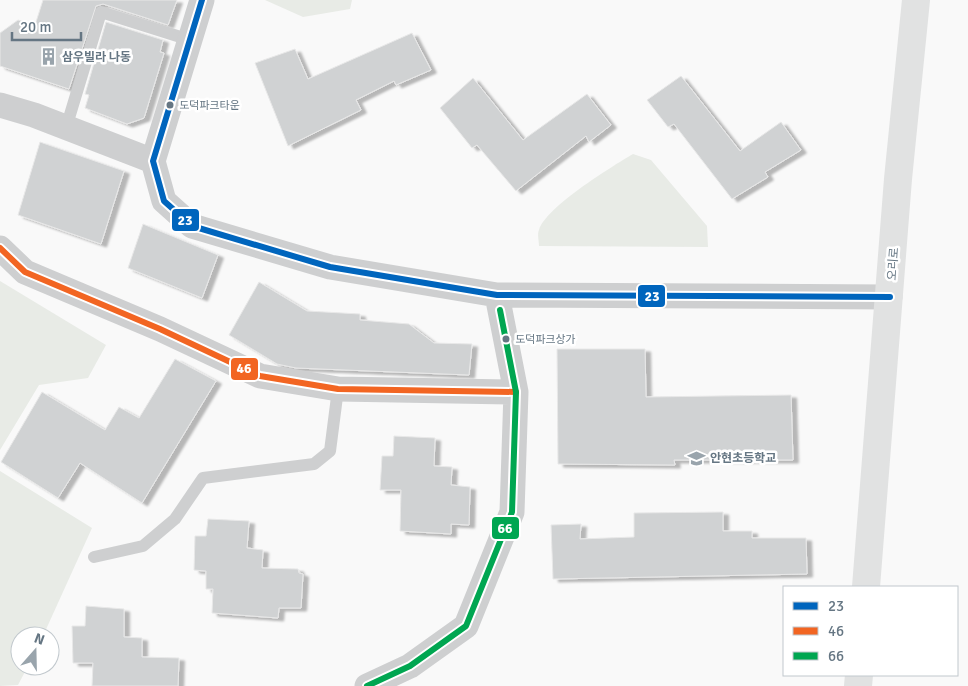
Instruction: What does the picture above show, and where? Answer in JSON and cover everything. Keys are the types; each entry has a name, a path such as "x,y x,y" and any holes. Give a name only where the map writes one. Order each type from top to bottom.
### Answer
{"main road":[{"name":"오리로","path":"866,586 898,179 916,0"}],"street":[{"path":"202,0 153,161 164,201 192,226 330,267 497,295 890,297"},
{"path":"0,105 153,161"},
{"path":"0,248 25,272 174,335 260,376 338,389 516,392"},
{"path":"368,686 410,666 466,626 512,512 516,392 497,295"}],"lane":[{"path":"66,128 101,12 190,40"},
{"path":"94,558 142,546 175,519 203,478 314,464 330,451 338,389"}],"shaded area":[{"path":"265,0 352,0 350,9 303,17"},
{"path":"633,154 651,160 707,226 708,247 539,246 539,230 554,210 580,188"},
{"path":"0,281 106,345 88,378 39,385 0,450"},
{"path":"0,471 92,528 48,626 10,626 10,676 23,676 18,685 0,686"}],"building":[{"path":"43,0 177,0 168,25 103,4 96,6 69,89 0,66 0,33 18,20 35,25"},
{"path":"106,22 163,40 160,52 164,53 144,118 127,124 85,108 89,95 85,94"},
{"path":"412,33 431,70 396,85 394,81 356,100 361,110 288,146 255,63 295,49 308,79"},
{"path":"681,76 740,151 781,122 801,150 765,172 768,177 732,199 674,124 668,127 647,100"},
{"path":"473,78 523,140 587,94 611,125 589,142 586,136 516,191 477,145 472,148 440,108"},
{"path":"40,142 124,171 101,244 18,215"},
{"path":"143,224 218,255 202,298 128,268"},
{"path":"259,282 307,311 360,314 360,320 409,324 434,343 472,344 469,375 296,368 277,364 229,335"},
{"path":"557,349 645,349 646,397 791,395 793,460 674,460 675,465 558,464"},
{"path":"175,359 216,381 142,503 80,463 58,498 1,462 42,392 105,430 119,407 139,418"},
{"path":"394,436 435,438 434,466 452,467 451,485 470,487 469,525 451,524 451,534 400,531 401,490 380,490 382,456 393,456"},
{"path":"723,512 723,531 752,531 752,538 806,538 807,574 553,579 551,525 581,524 580,539 634,537 634,513"},
{"path":"208,519 249,521 247,548 263,550 262,568 298,569 299,573 303,574 301,608 279,608 278,618 212,613 213,589 206,589 206,571 194,570 195,536 206,536"},
{"path":"86,606 124,609 124,637 142,638 142,657 179,658 178,686 92,686 93,663 73,663 72,626 85,626"}],"transit line":[{"name":"23","path":"202,0 153,161 164,201 192,226 330,267 497,295 890,297"},
{"name":"46","path":"0,248 25,272 160,329 260,376 338,389 516,392"},
{"name":"66","path":"367,686 410,666 466,626 512,512 516,392 500,310"}],"place":[{"name":"삼우빌라 나동","path":"48,57"},
{"name":"도덕파크타운","path":"170,105"},
{"name":"도덕파크상가","path":"506,339"},
{"name":"안현초등학교","path":"696,458"}]}
